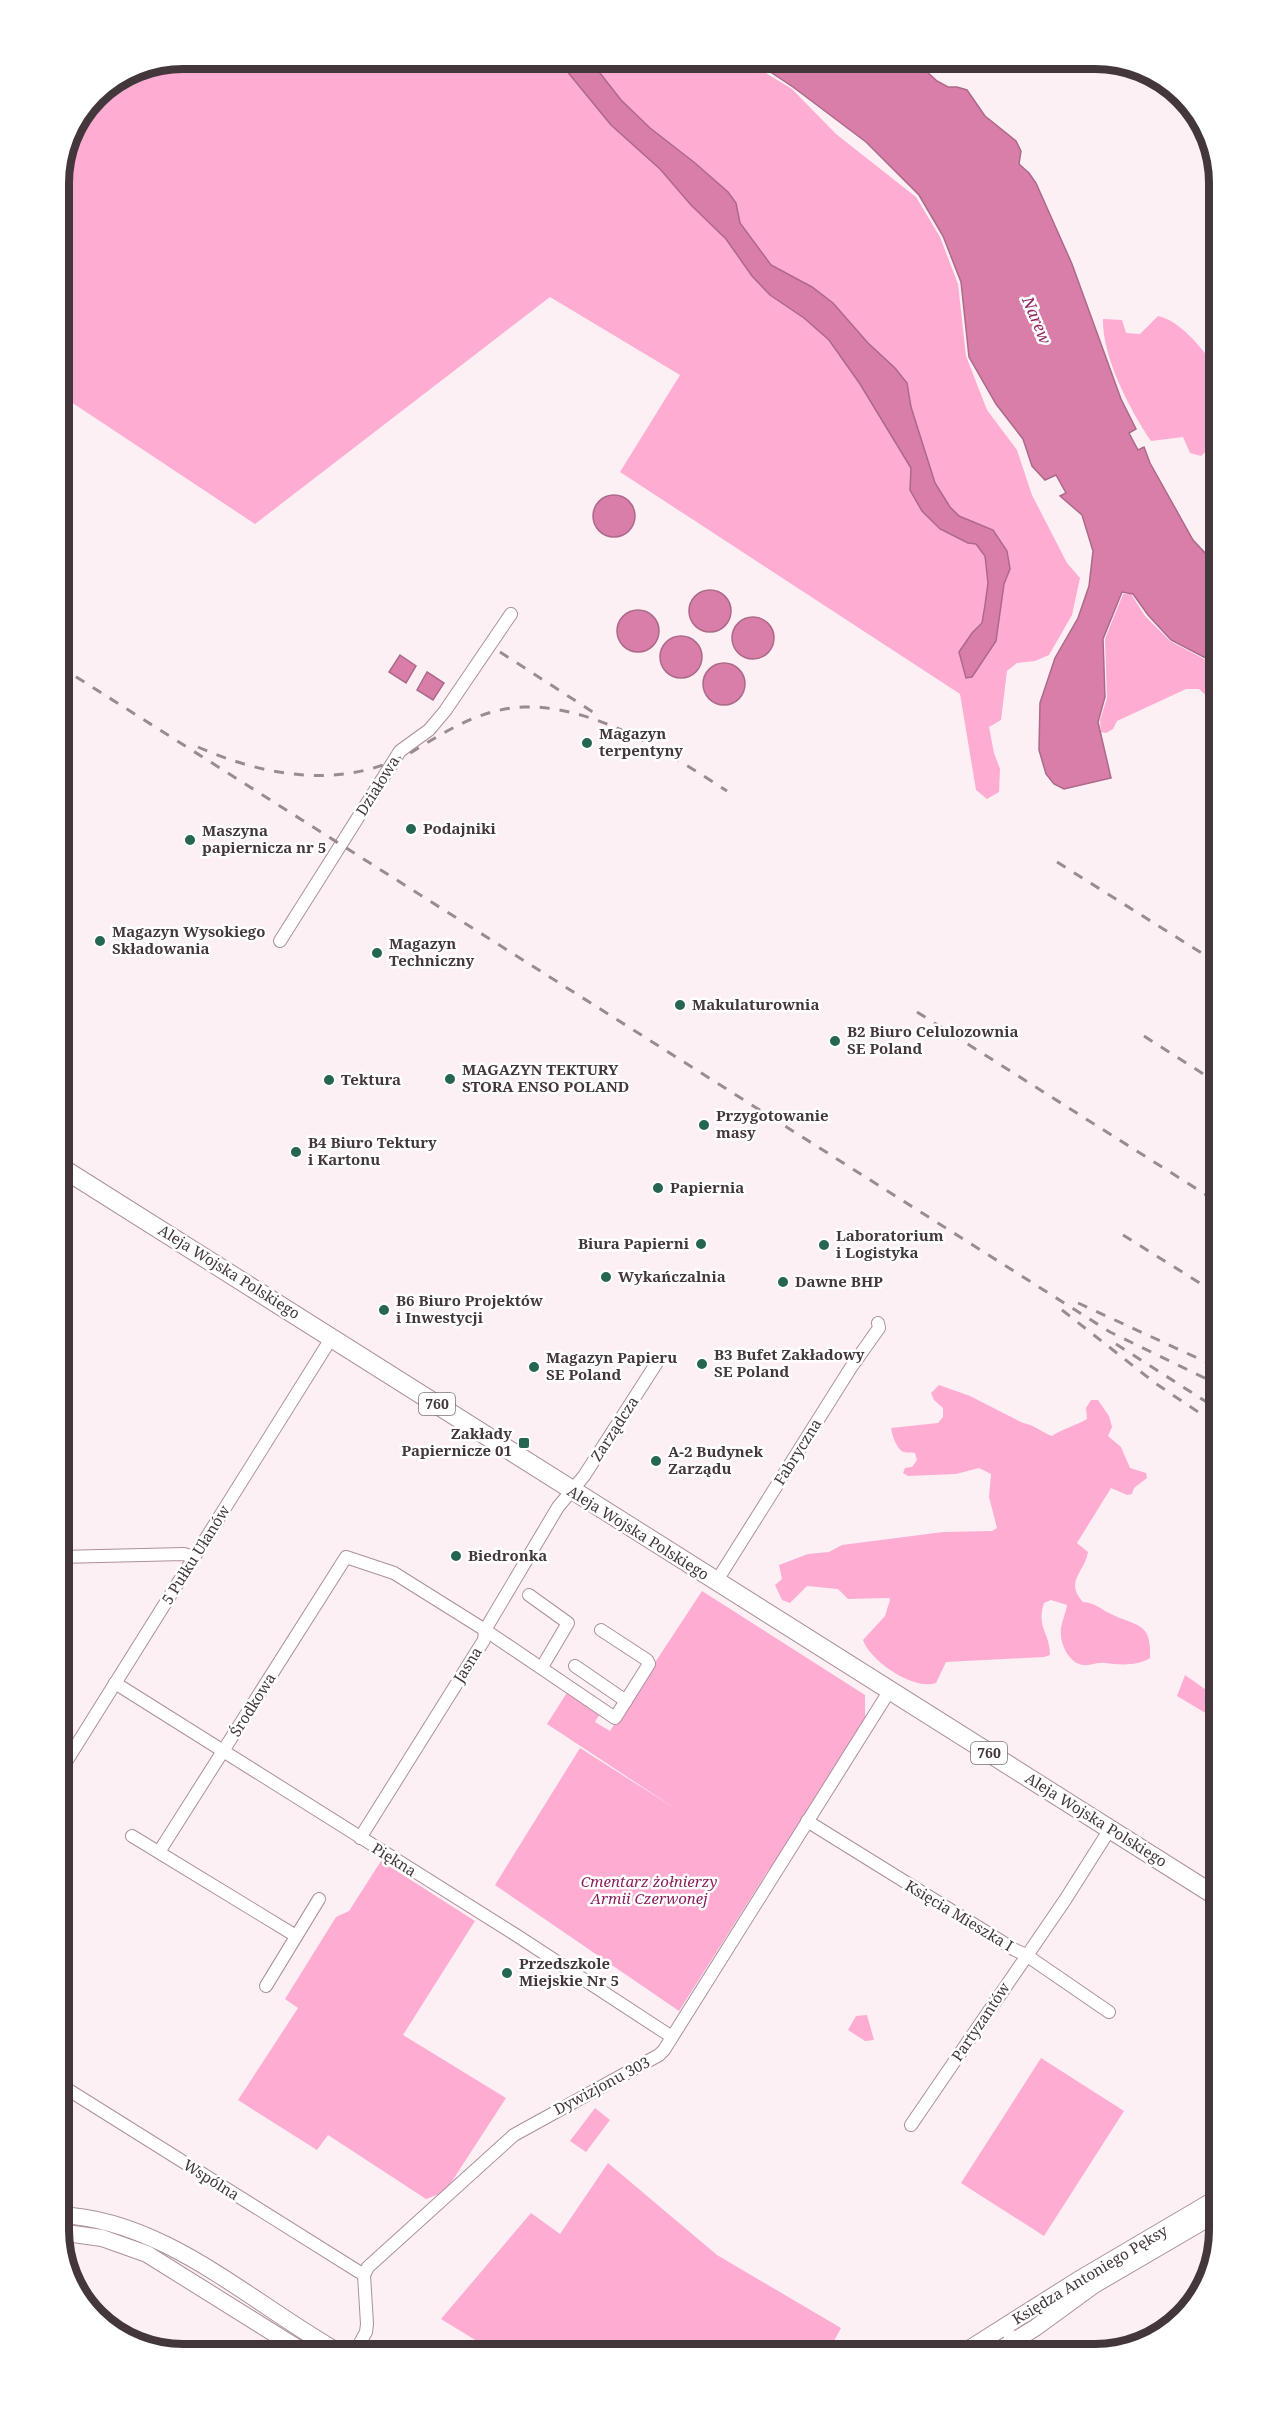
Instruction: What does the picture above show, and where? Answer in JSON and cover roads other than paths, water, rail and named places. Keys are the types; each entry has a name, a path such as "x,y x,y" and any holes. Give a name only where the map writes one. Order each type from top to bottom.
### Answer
{"main road":[{"name":"Aleja Wojska Polskiego","path":"69,1172 1209,1891"},
{"name":"Księdza Antoniego Pęksy","path":"977,2344 1078,2280 1209,2203"},
{"path":"69,2216 102,2220 156,2239 326,2344"},
{"name":"Księdza Antoniego Pęksy","path":"1018,2344 1094,2285 1209,2217"},
{"path":"69,2233 102,2238 147,2254 291,2344"}],"street":[{"name":"Działowa","path":"280,941 400,751 429,730 445,711 511,614"},
{"name":"Fabryczna","path":"716,1582 850,1369 879,1328 878,1323"},
{"name":"5 Pułku Ułanów","path":"69,1756 332,1337"},
{"name":"Zarządcza","path":"571,1490 596,1459 656,1364"},
{"name":"Jasna","path":"360,1838 484,1640 485,1630 558,1507 571,1490"},
{"path":"69,1557 184,1554 194,1557"},
{"name":"Środkowa","path":"159,1852 346,1557 394,1573 485,1630"},
{"path":"529,1595 568,1623 542,1667"},
{"path":"485,1630 615,1718 648,1667 648,1662 601,1630"},
{"path":"575,1666 626,1701"},
{"name":"Piękna","path":"115,1683 525,1941 672,2037"},
{"name":"Dywizjonu 303","path":"364,2275 368,2267 514,2135 659,2055 890,1690"},
{"name":"Księcia Mieszka I","path":"807,1821 1026,1955 1109,2012"},
{"name":"Partyzantów","path":"911,2125 1065,1900 1110,1829"},
{"path":"132,1836 296,1936"},
{"path":"266,1986 319,1899"},
{"name":"Wspólna","path":"69,2091 364,2275"},
{"path":"359,2344 368,2324 364,2275"},
{"path":"1002,2328 1008,2344"}],"water":[{"path":"565,69 597,69 621,100 650,128 728,192 736,203 740,223 771,265 812,287 833,303 907,383 911,407 935,483 950,507 959,516 993,530 1007,551 1010,569 1004,584 996,641 972,677 966,678 959,652 982,623 988,583 985,556 976,544 968,543 940,529 922,511 910,490 911,468 860,384 829,340 804,318 770,295 752,276 726,239 691,205 660,169 611,125"},
{"name":"Narew","path":"766,69 925,69 937,81 948,87 967,90 985,116 1016,141 1021,151 1019,164 1036,183 1072,264 1121,399 1136,429 1129,433 1138,450 1144,447 1150,463 1193,540 1209,556 1209,660 1171,640 1148,615 1133,594 1122,592 1103,639 1105,697 1098,722 1111,778 1064,789 1054,784 1046,774 1039,750 1040,703 1055,658 1078,618 1089,586 1093,551 1082,515 1060,496 1066,493 1056,475 1045,480 1032,466 1023,439 996,404 969,357 961,282 943,236 919,195 866,142"},
{"path":"614,495 629,501 635,516 629,531 614,537 599,531 593,516 599,501"},
{"path":"710,590 725,596 731,611 725,626 710,632 695,626 689,611 695,596"},
{"path":"638,610 653,616 659,631 653,646 638,652 623,646 617,631 623,616"},
{"path":"753,617 768,623 774,638 768,653 753,659 738,653 732,638 738,623"},
{"path":"681,636 696,642 702,657 696,672 681,678 666,672 660,657 666,642"},
{"path":"400,655 416,666 406,683 389,672"},
{"path":"724,663 739,669 745,684 739,699 724,705 709,699 703,684 709,669"},
{"path":"427,672 444,683 433,700 417,690"}],"railway":[{"path":"500,652 599,716"},
{"path":"69,672 1110,1332 1209,1380"},
{"path":"198,747 251,766 278,772 332,775 386,764 479,716 524,707 551,709 578,714 631,734 727,791"},
{"path":"1057,862 1209,958"},
{"path":"917,1012 1209,1197"},
{"path":"1144,1036 1209,1078"},
{"path":"1123,1235 1209,1289"},
{"path":"1078,1303 1209,1363"},
{"path":"1062,1310 1155,1383 1209,1419"},
{"path":"1116,1344 1209,1404"}],"place":[{"name":"Magazyn terpentyny","path":"587,743"},
{"name":"Podajniki","path":"411,829"},
{"name":"Maszyna papiernicza nr 5","path":"190,840"},
{"name":"Magazyn Wysokiego Składowania","path":"100,941"},
{"name":"Magazyn Techniczny","path":"377,953"},
{"name":"Makulaturownia","path":"680,1005"},
{"name":"B2 Biuro Celulozownia SE Poland","path":"835,1041"},
{"name":"MAGAZYN TEKTURY STORA ENSO POLAND","path":"450,1079"},
{"name":"Tektura","path":"329,1080"},
{"name":"Przygotowanie masy","path":"704,1125"},
{"name":"B4 Biuro Tektury i Kartonu","path":"296,1152"},
{"name":"Papiernia","path":"658,1188"},
{"name":"Biura Papierni","path":"701,1244"},
{"name":"Laboratorium i Logistyka","path":"824,1245"},
{"name":"Wykańczalnia","path":"606,1277"},
{"name":"Dawne BHP","path":"783,1282"},
{"name":"B6 Biuro Projektów i Inwestycji","path":"384,1310"},
{"name":"B3 Bufet Zakładowy SE Poland","path":"702,1364"},
{"name":"Magazyn Papieru SE Poland","path":"534,1367"},
{"name":"Zakłady Papiernicze 01","path":"524,1443"},
{"name":"A-2 Budynek Zarządu","path":"656,1461"},
{"name":"Biedronka","path":"456,1556"},
{"name":"Przedszkole Miejskie Nr 5","path":"507,1973"}],"park label":[{"name":"Cmentarz żołnierzy Armii Czerwonej","path":"649,1890"}]}
